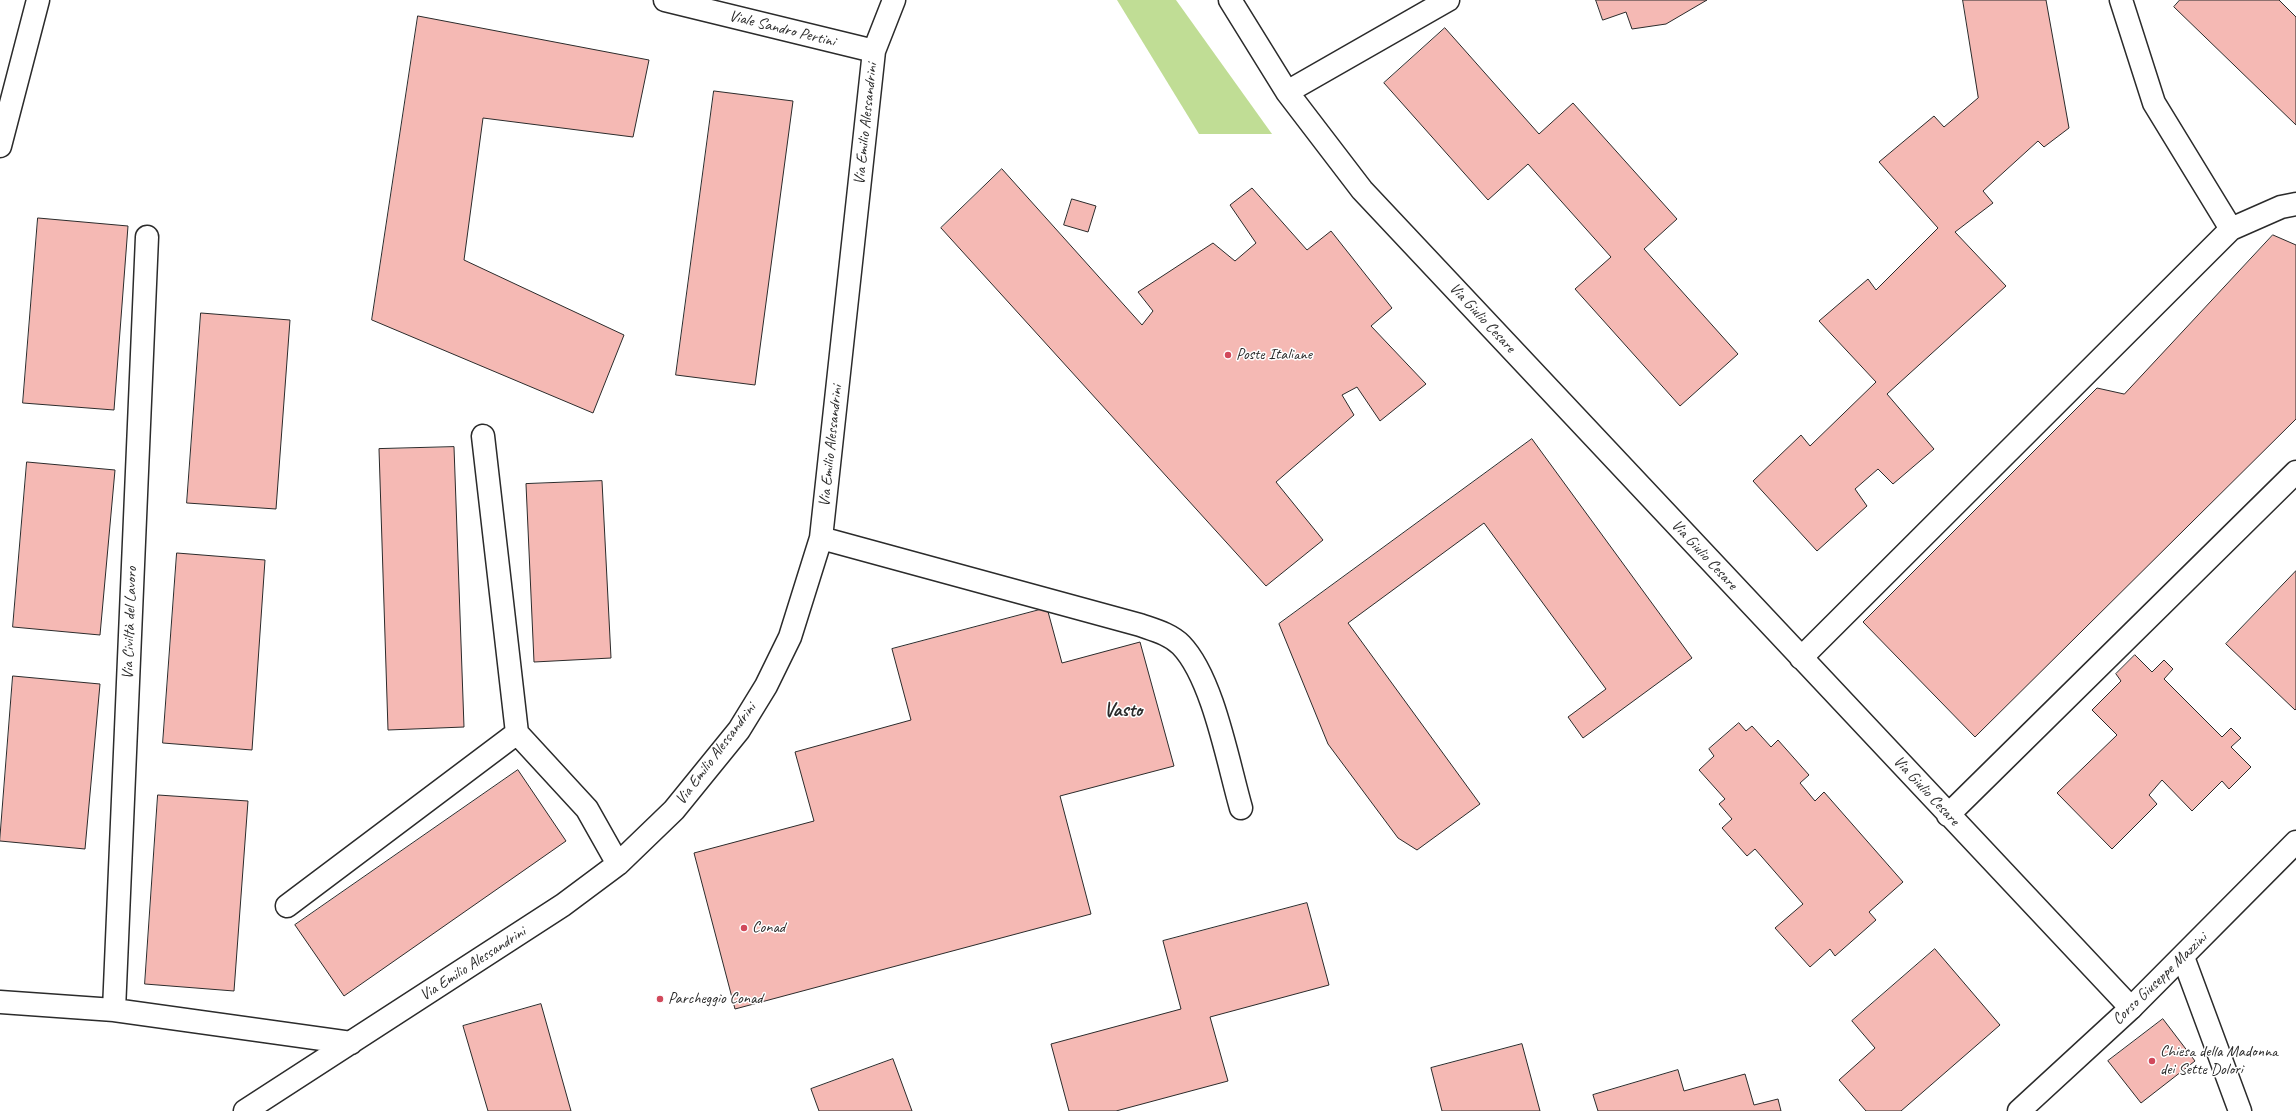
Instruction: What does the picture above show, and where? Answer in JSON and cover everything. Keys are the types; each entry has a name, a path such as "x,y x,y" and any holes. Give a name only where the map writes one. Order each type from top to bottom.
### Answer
{"street":[{"path":"0,146 38,0"},
{"name":"Viale Sandro Pertini","path":"666,0 874,51"},
{"name":"Via Emilio Alessandrini","path":"244,1111 563,905 618,864 674,810 739,730 766,686 790,637 821,538 874,51 894,0"},
{"name":"Via Giulio Cesare","path":"1230,0 1287,92 1362,190 2130,1008"},
{"path":"1287,92 1448,0"},
{"path":"2122,0 2154,103 2232,228"},
{"path":"1801,658 2232,228 2282,207 2296,204"},
{"name":"Via Civiltà del Lavoro","path":"114,1010 147,237"},
{"path":"483,436 517,734 587,808 618,864"},
{"path":"1948,815 2296,472"},
{"path":"821,538 1140,625 1163,633 1181,644 1196,666 1207,688 1241,808"},
{"path":"287,906 517,734"},
{"name":"Corso Giuseppe Mazzini","path":"2019,1111 2183,957 2296,842"},
{"path":"2183,957 2240,1111"},
{"path":"0,1002 114,1010 350,1043"}],"green space":[{"path":"1117,0 1176,0 1272,134 1199,134"}],"building":[{"path":"1596,0 1707,0 1666,24 1632,29 1626,12 1603,20"},
{"path":"1963,0 2046,0 2069,128 2044,147 2038,141 1983,191 1993,203 1955,232 2006,286 1887,394 1934,449 1893,484 1878,469 1855,489 1867,506 1817,551 1753,481 1801,435 1810,446 1876,382 1819,321 1868,279 1876,290 1938,228 1879,162 1934,116 1944,127 1978,98"},
{"path":"2180,0 2279,0 2296,17 2296,125 2174,7"},
{"path":"418,16 649,60 633,137 483,118 464,260 624,335 593,413 372,320"},
{"path":"1445,28 1539,134 1573,103 1677,219 1644,249 1738,354 1680,406 1575,289 1611,257 1528,164 1488,200 1384,83"},
{"path":"714,91 793,101 755,385 676,375"},
{"name":"Poste Italiane","path":"1002,169 1142,325 1153,311 1138,292 1213,243 1235,261 1256,243 1230,205 1252,188 1307,250 1331,231 1392,308 1371,326 1426,384 1380,421 1357,387 1342,395 1354,415 1276,482 1323,540 1266,586 941,228"},
{"path":"1072,199 1096,206 1088,232 1064,225"},
{"path":"38,218 128,226 114,410 23,403"},
{"path":"2273,235 2296,245 2296,419 1975,737 1863,622 2097,388 2124,394"},
{"path":"201,313 290,320 276,509 187,503"},
{"path":"1532,439 1692,658 1583,738 1568,717 1606,689 1484,523 1348,623 1480,804 1417,850 1398,838 1328,744 1279,624"},
{"path":"454,447 464,727 388,730 379,449"},
{"path":"27,462 115,470 100,635 13,627"},
{"path":"602,481 611,658 534,662 526,484"},
{"path":"177,553 265,560 252,750 163,743"},
{"path":"2296,571 2296,709 2295,710 2226,644"},
{"path":"1047,608 1062,663 1140,642 1174,766 1060,796 1091,914 735,1009 694,853 814,821 795,752 911,720 892,649"},
{"path":"2135,655 2152,672 2164,660 2173,669 2164,679 2222,737 2231,728 2241,738 2231,747 2251,767 2229,789 2222,781 2192,811 2162,780 2149,795 2157,804 2112,849 2057,793 2117,735 2092,710 2121,681 2116,674"},
{"path":"13,676 100,684 85,849 0,841"},
{"path":"1739,723 1746,731 1752,726 1771,747 1778,740 1809,775 1800,783 1815,801 1824,792 1903,882 1869,912 1876,920 1835,956 1830,949 1810,967 1775,928 1803,904 1755,849 1747,856 1722,828 1732,819 1719,804 1725,799 1699,770 1714,756 1709,749"},
{"path":"518,770 566,841 344,996 295,925"},
{"path":"158,795 248,801 234,991 145,984"},
{"path":"1307,903 1329,985 1210,1017 1228,1081 1116,1111 1069,1111 1051,1044 1181,1009 1163,941"},
{"path":"1935,949 2000,1025 1901,1111 1866,1111 1839,1080 1875,1048 1852,1021"},
{"path":"541,1004 571,1111 488,1111 463,1026"},
{"name":"Chiesa della Madonna dei Sette Dolori","path":"2163,1019 2195,1061 2141,1103 2108,1061"},
{"path":"1522,1044 1540,1111 1442,1111 1431,1068"},
{"path":"893,1059 912,1111 819,1111 811,1089"},
{"path":"1678,1070 1684,1091 1745,1074 1754,1105 1778,1099 1781,1111 1598,1111 1593,1095"}],"place":[{"name":"Poste Italiane","path":"1228,355"},
{"name":"Conad","path":"744,928"},
{"name":"Parcheggio Conad","path":"660,999"},
{"name":"Chiesa della Madonna dei Sette Dolori","path":"2152,1061"}],"district":[{"name":"Vasto","path":"1123,711"}]}
